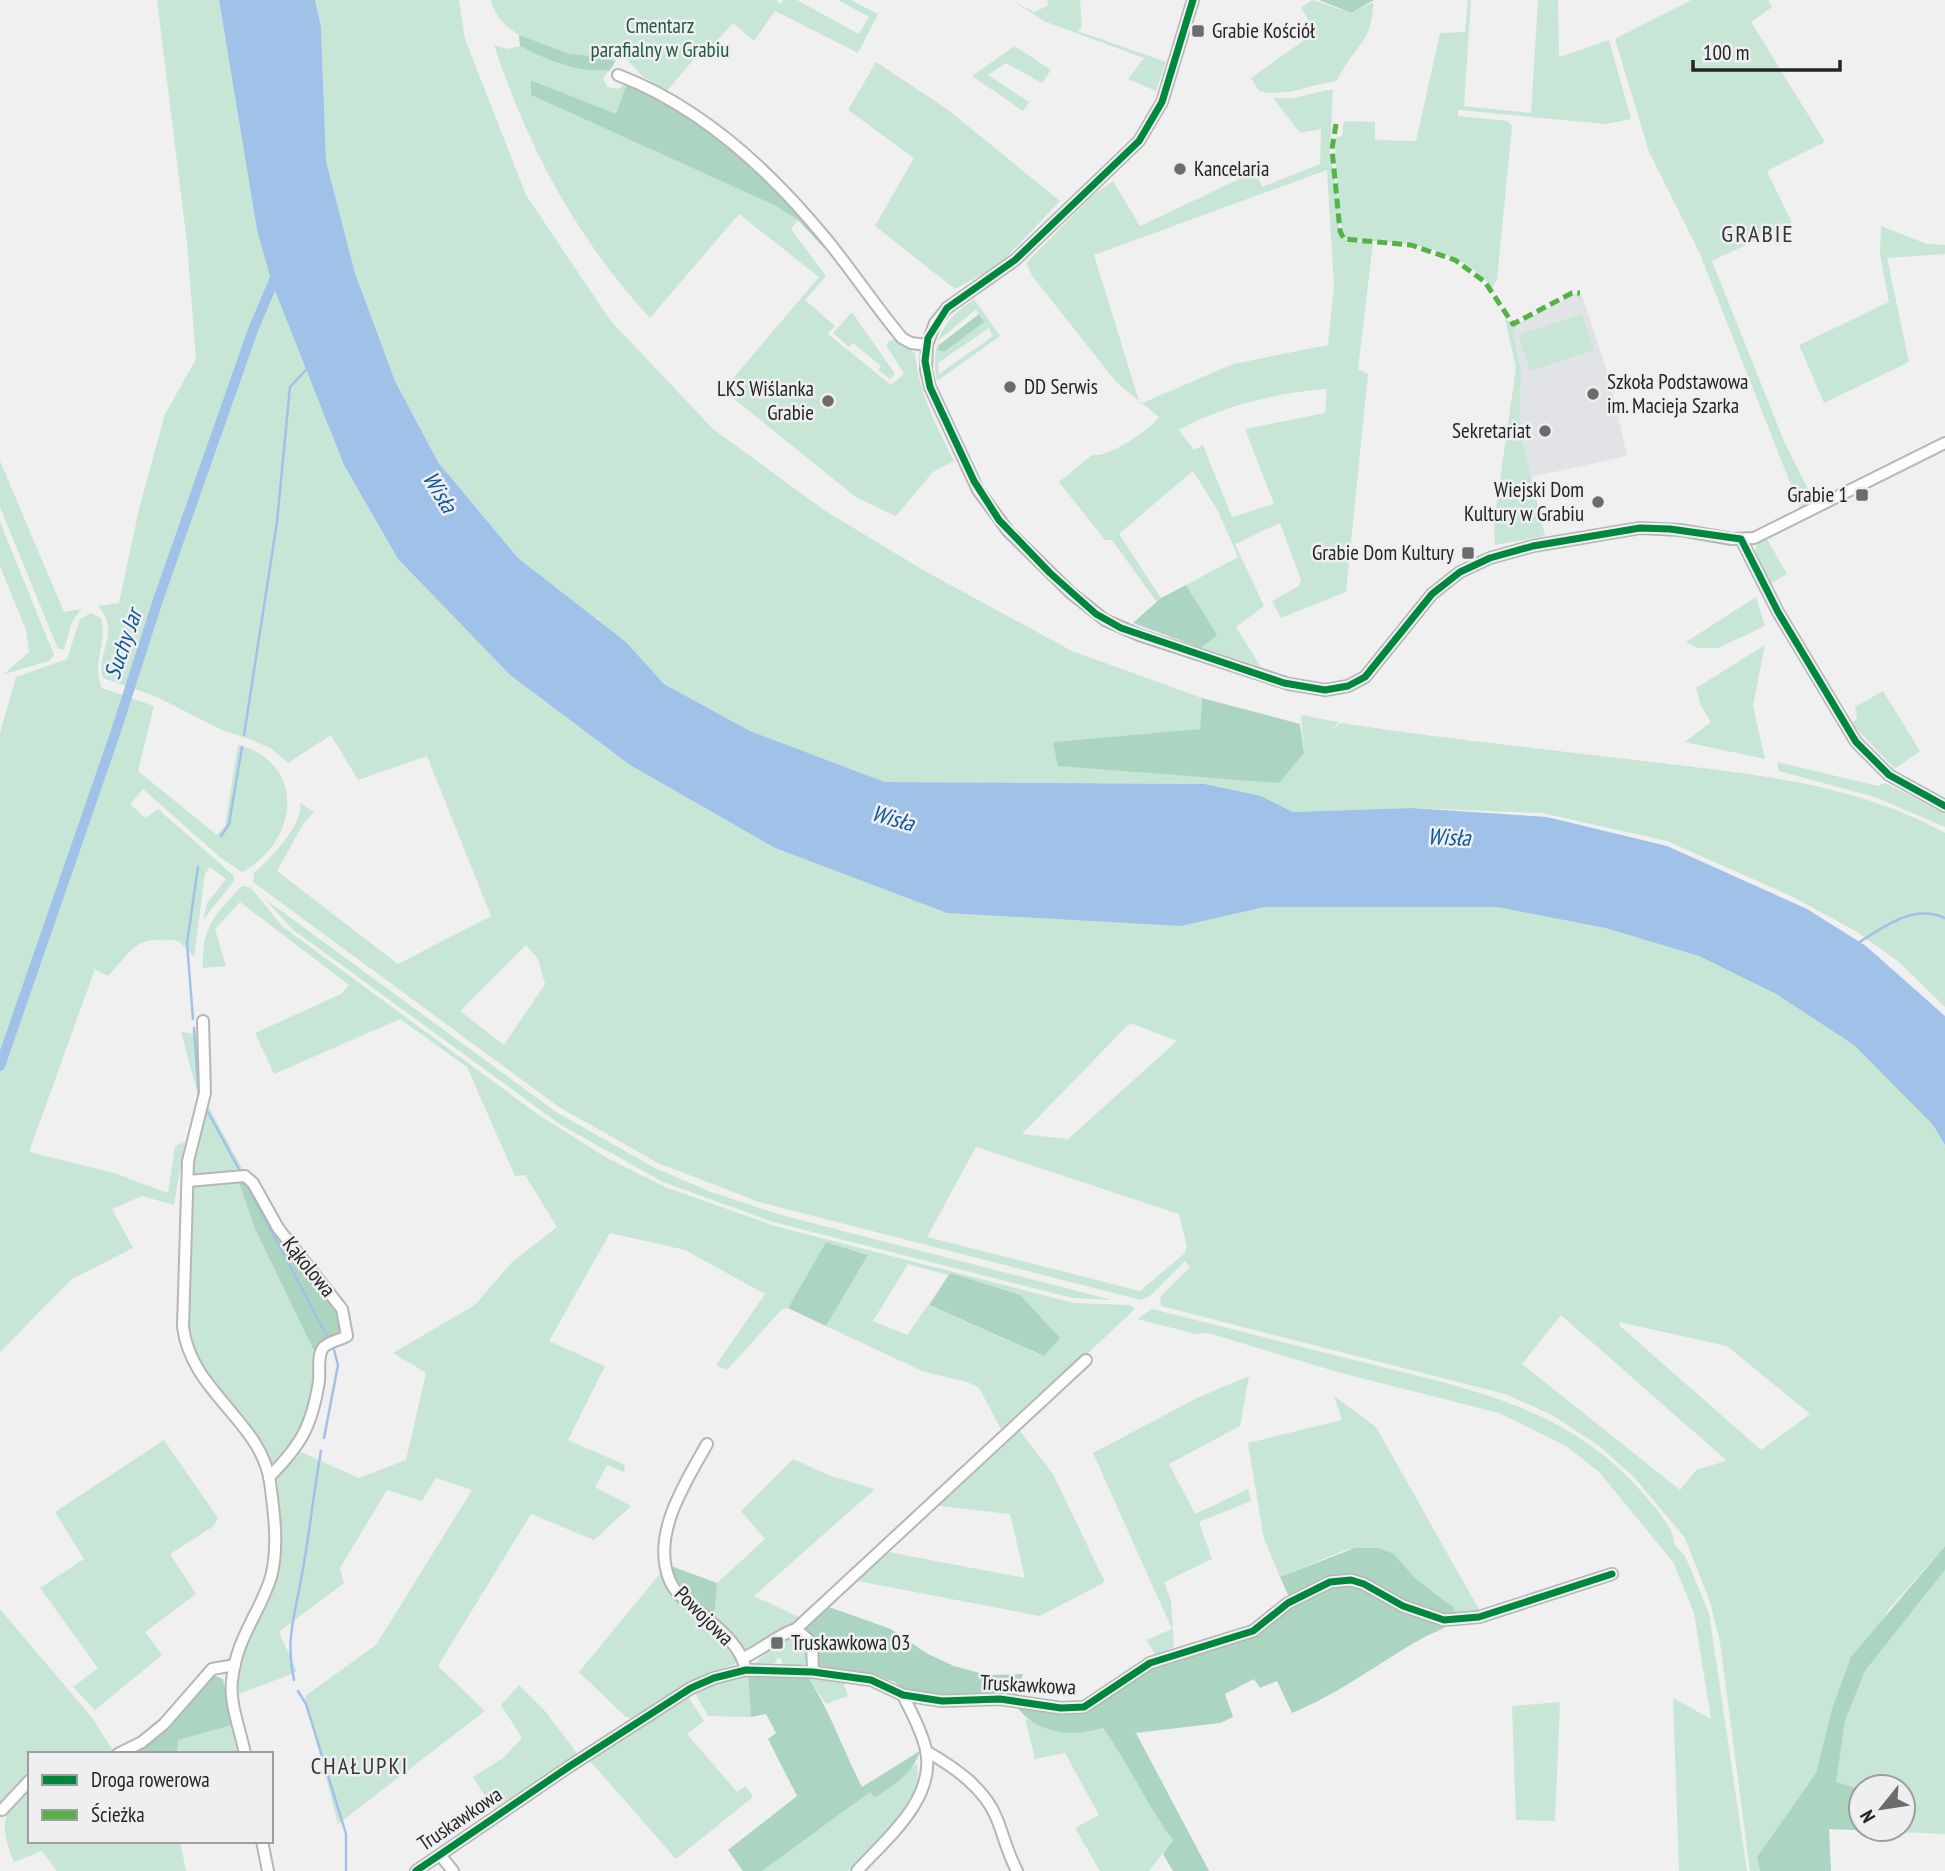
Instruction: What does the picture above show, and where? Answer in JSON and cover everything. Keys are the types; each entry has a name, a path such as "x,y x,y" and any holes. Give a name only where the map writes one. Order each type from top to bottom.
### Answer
{"street":[{"path":"1193,0 1162,102 1139,141 1015,260 947,308 935,323 927,345 925,361 930,387 978,490 1008,531 1071,593 1105,620 1139,635 1304,688 1337,689 1365,677 1383,658 1422,604 1438,589 1468,567 1502,553 1640,528 1680,530 1741,540 1799,518 1945,443"},
{"path":"618,75 690,109 743,152 821,232 902,338 911,343 927,345"},
{"path":"1741,540 1756,573 1856,741 1889,775 1945,806"},
{"path":"203,1021 205,1093 188,1161 183,1327 186,1346 203,1379 252,1438 270,1477 275,1535 271,1577 250,1619 234,1665 231,1684 245,1752"},
{"name":"Kąkolowa","path":"188,1181 245,1177 253,1183 278,1228 342,1309 347,1336 325,1345 321,1350 318,1382 307,1428 299,1446 270,1477"},
{"path":"743,1658 762,1650 784,1633 796,1629 1086,1360"},
{"name":"Powojowa","path":"707,1444 671,1517 664,1549 669,1580 677,1591 733,1643 743,1658 746,1670"},
{"name":"Truskawkowa","path":"416,1871 691,1688 714,1678 746,1670 813,1672 871,1680 903,1695 942,1701 1000,1699 1060,1708 1084,1707 1150,1663 1253,1631 1288,1603 1330,1583 1342,1580 1364,1584 1403,1606 1444,1620 1479,1617 1543,1599 1612,1574"},
{"path":"796,1629 812,1643 813,1672"},
{"path":"122,1752 142,1742 164,1724 212,1669 234,1665"},
{"path":"857,1871 894,1831 923,1791 927,1779 926,1751 903,1695"},
{"path":"926,1751 964,1776 976,1789 997,1817 1017,1871"},
{"path":"2,1810 28,1782"},
{"path":"262,1843 268,1871"},
{"path":"440,1855 453,1871"}],"shaded area":[{"path":"1575,294 1585,304 1610,381 1627,456 1531,477 1520,430 1521,372 1513,329"}],"green space":[{"path":"157,0 219,0 257,230 274,285 344,465 398,559 510,675 630,765 773,847 1181,926 1265,907 1432,906 1497,907 1605,928 1699,956 1776,994 1854,1045 1933,1125 1945,1145 1945,1546 1889,1609 1832,1709 1816,1773 1757,1857 1760,1871 1750,1871 1720,1642 1710,1602 1685,1538 1634,1477 1598,1445 1552,1415 1505,1394 1161,1306 1160,1297 1190,1267 1185,1261 1150,1296 1141,1300 759,1202 658,1163 559,1107 253,882 254,873 276,851 297,821 300,803 314,812 303,824 277,871 398,964 491,916 427,756 358,780 331,735 288,763 272,749 222,730 157,697 103,678 101,668 108,625 98,606 119,603 139,509 165,414 196,359 187,243","holes":["526,945 538,959 545,984 504,1045 460,1011","1130,1023 1177,1041 1068,1139 1022,1134","976,1147 1179,1214 1187,1247 1184,1254 1140,1291 927,1237","1561,1315 1726,1460 1696,1470 1680,1490 1522,1364","1619,1322 1727,1346 1810,1414 1761,1450 1620,1326"]},
{"path":"315,0 459,0 465,39 526,195 610,320 713,429 824,510 923,570 1072,651 1202,698 1200,729 1054,742 1304,753 1301,715 1339,722 1333,729 1341,723 1728,771 1803,783 1875,802 1945,833 1945,1007 1899,962 1854,930 1791,896 1667,841 1542,813 1411,808 1293,812 1261,796 1205,784 885,782 750,731 664,684 626,642 595,620 603,619 595,618 518,558 438,462 395,381 355,273 326,161 321,27"},
{"name":"Cmentarz parafialny w Grabiu","path":"491,0 776,0 780,4 783,0 797,0 859,34 869,17 838,0 851,0 878,14 858,53 775,11 754,41 733,23 709,49 705,46 666,92 641,75 622,54 615,62 598,56 568,54 521,36 502,21"},
{"path":"1011,0 1034,12 1047,6 1048,0 1080,0 1082,27 1078,31 1166,62 1156,91 1128,79 1144,58 1046,22"},
{"path":"1312,0 1351,13 1373,2 1370,27 1366,36 1337,81 1289,92 1259,91 1251,78 1316,32 1301,8"},
{"path":"1319,0 1374,0 1351,13"},
{"path":"1468,0 1471,0 1464,106 1531,113 1538,0 1558,0 1559,57 1609,40 1631,119 1606,124 1458,110 1458,116 1508,121 1512,126 1497,280 1492,288 1459,260 1432,249 1403,243 1345,238 1335,158 1336,138 1342,136 1344,121 1375,122 1375,140 1416,141 1440,33 1465,32"},
{"path":"1691,0 1768,0 1772,7 1751,22 1825,142 1767,171 1792,223 1712,261 1784,441 1814,501 1800,508 1700,254 1649,152 1615,39"},
{"path":"519,35 569,54 606,57 615,62 610,70 586,70 564,65 520,46"},
{"path":"494,45 508,49 520,46 574,68 610,70 603,78 607,87 618,89 627,83 616,115 532,80 531,95 776,206 798,220 791,229 826,276 805,300 835,326 828,334 891,385 904,374 886,345 889,341 898,339 915,353 924,395 954,461 933,472 896,516 857,498 723,390 819,277 739,214 650,318 600,257 557,190 522,119"},
{"path":"1015,46 1051,70 1042,83 1006,63 988,75 1029,102 1023,111 972,76"},
{"path":"876,62 947,109 1060,201 999,265 955,289 875,226 914,158 848,110"},
{"path":"531,80 616,114 627,83 671,103 715,132 735,149 827,245 824,248 798,220 776,206 531,95"},
{"path":"1333,90 1330,152 1339,206 1339,233 1348,241 1373,243 1358,369 1368,374 1346,592 1281,618 1272,601 1299,586 1301,580 1280,523 1235,544 1264,606 1236,627 1261,667 1201,648 1216,635 1186,585 1238,557 1218,511 1193,471 1119,534 1161,598 1158,604 1112,540 1105,540 1059,482 1092,455 1118,448 1154,422 1159,417 1142,403 1233,364 1328,345 1334,286 1327,170 1094,255 1139,401 1117,383 1033,277 1026,263 1093,195 1113,181 1140,226 1256,171 1262,187 1320,164 1321,129 1300,133 1273,98 1295,98","holes":["1327,389 1325,413 1245,429 1274,504 1232,517 1203,445 1194,450 1179,430 1232,407 1289,394"]},
{"path":"1881,226 1927,244 1945,245 1945,254 1887,258 1909,362 1824,403 1799,345 1889,302 1880,254"},
{"path":"974,299 1000,336 937,381 937,343 947,324","holes":["976,309 984,322 938,350 939,340","989,328 993,336 939,374 938,363"]},
{"path":"1564,300 1513,329 1521,372 1520,430 1545,536 1495,545 1494,522 1516,368 1505,319 1516,325"},
{"path":"852,312 895,374 890,379 878,370 881,366 853,343 849,347 833,333"},
{"path":"979,314 984,322 945,351 938,350 939,345"},
{"path":"1582,314 1594,350 1530,371 1518,335"},
{"path":"0,461 64,612 81,609 72,622 64,649 58,649 0,507"},
{"path":"0,522 54,655 49,661 4,674 29,652 26,630 0,566"},
{"path":"1767,539 1787,574 1770,584 1754,554 1757,544"},
{"path":"1186,585 1217,635 1201,648 1133,623 1161,598"},
{"path":"1756,597 1765,626 1718,648 1697,648 1686,642"},
{"path":"91,613 101,618 103,627 98,670 102,688 154,706 138,771 217,835 225,826 238,745 261,754 276,768 285,785 287,804 284,824 275,842 261,859 242,872 221,858 143,789 130,804 145,818 158,809 234,876 234,881 203,920 207,903 226,879 210,867 205,874 194,957 179,941 153,940 131,950 108,976 95,969 29,1152 114,1173 168,1193 175,1146 185,1142 174,1205 142,1196 112,1209 133,1248 72,1279 0,1352 0,733 16,677 67,659 80,619"},
{"path":"1765,645 1753,706 1765,759 1685,742 1711,722 1701,706 1696,688"},
{"path":"1883,691 1920,751 1895,769 1851,723 1857,719 1855,707"},
{"path":"1202,698 1300,724 1304,753 1279,783 1058,766 1053,742 1200,729"},
{"path":"1777,762 1878,786 1885,783 1945,813 1945,827 1875,797 1779,771"},
{"path":"242,886 251,888 282,926 536,1113 607,1158 665,1187 775,1226 1074,1303 1130,1305 1135,1309 1003,1433 979,1388 967,1382 922,1371 826,1326 868,1255 826,1242 788,1308 782,1309 727,1370 716,1365 765,1294 685,1250 610,1233 549,1341 605,1366 568,1440 625,1465 624,1472 607,1465 595,1487 631,1506 594,1540 531,1514 438,1666 485,1711 338,1824 305,1696 376,1645 472,1490 436,1478 422,1501 387,1490 340,1568 344,1583 279,1632 297,1672 239,1694 240,1664 266,1600 273,1573 278,1532 277,1478 301,1452 359,1478 406,1460 426,1373 393,1353 475,1305 512,1262 557,1227 525,1175 515,1176 467,1067 400,1019 274,1074 255,1033 341,994 349,985 240,902 215,929 226,966 203,968 207,932 217,914","holes":["908,1264 1020,1295 1043,1356 928,1305 907,1335 873,1321"]},
{"path":"265,899 556,1112 655,1168 711,1192 781,1215 1112,1300 1072,1298 773,1222 663,1182 561,1125 292,929"},
{"path":"181,1032 201,1035 202,1097 199,1098"},
{"path":"207,1104 242,1168 242,1174 195,1178 191,1168"},
{"path":"238,1180 255,1229 315,1353 316,1377 305,1424 273,1469 259,1444 206,1379 189,1343 192,1186"},
{"path":"238,1180 251,1186 337,1304 345,1335 315,1353 255,1229"},
{"path":"826,1242 868,1255 826,1326 788,1308"},
{"path":"950,1273 1020,1295 1060,1338 1044,1356 929,1305"},
{"path":"1152,1309 1478,1392 1552,1422 1586,1442 1618,1468 1665,1520 1674,1538 1674,1544 1685,1556 1709,1613 1747,1871 1679,1871 1673,1698 1711,1719 1694,1613 1673,1562 1599,1472 1566,1446 1499,1413 1341,1373 1208,1333 1196,1334 1137,1319"},
{"path":"1249,1376 1240,1426 1169,1464 1195,1514 1248,1489 1251,1501 1199,1522 1212,1559 1164,1582 1171,1600 1174,1647 1156,1655 1146,1640 1172,1629 1093,1453 1197,1398"},
{"path":"1334,1396 1376,1427 1481,1613 1457,1615 1453,1607 1416,1579 1394,1554 1348,1549 1280,1577 1264,1539 1248,1443 1342,1420"},
{"path":"1017,1427 1053,1474 1105,1582 1040,1616 852,1580 883,1551 1025,1578 1010,1514 932,1505"},
{"path":"164,1440 218,1518 214,1526 170,1554 196,1594 145,1632 162,1655 95,1710 73,1687 98,1668 40,1588 84,1559 55,1512"},
{"path":"793,1459 831,1476 875,1489 754,1596 801,1618 747,1653 714,1619 717,1583 765,1539 741,1511"},
{"path":"1945,1546 1945,1570 1865,1671 1845,1721 1836,1782 1847,1786 1847,1830 1829,1829 1831,1871 1760,1871 1757,1857 1816,1773 1832,1709 1851,1657"},
{"path":"1355,1548 1379,1548 1394,1554 1416,1579 1453,1607 1457,1615 1446,1627 1326,1697 1292,1713 1277,1681 1260,1688 1254,1679 1225,1694 1233,1717 1220,1723 1127,1734 1136,1733 1209,1871 1173,1871 1163,1854 1173,1840 1103,1728 1079,1733 1055,1731 1034,1722 1016,1706 1085,1709 1164,1661 1209,1648 1293,1606 1280,1577"},
{"path":"671,1566 717,1583 714,1619 674,1579"},
{"path":"663,1570 735,1652 737,1663 685,1684 633,1718 626,1717 579,1672"},
{"path":"1945,1570 1945,1834 1917,1833 1917,1773 1847,1773 1847,1786 1835,1782 1845,1721 1865,1671"},
{"path":"826,1606 891,1629 928,1654 954,1666 987,1675 1023,1674 1016,1696 923,1695 904,1692 895,1682 869,1674 820,1666 817,1642 803,1626"},
{"path":"0,1609 93,1719 114,1752 28,1752 28,1778 0,1808"},
{"path":"797,1636 807,1645 809,1660 806,1663 781,1666 782,1659 777,1658 774,1666 754,1664 781,1641"},
{"path":"211,1674 223,1679 232,1725 178,1740 177,1752 136,1752 174,1723"},
{"path":"748,1676 751,1717 708,1716 695,1693 718,1682"},
{"path":"748,1676 808,1677 862,1787 920,1751 913,1766 896,1783 875,1798 870,1792 762,1871 743,1871 728,1850 797,1796 768,1739 776,1733 766,1714 751,1717"},
{"path":"808,1677 843,1681 848,1696 826,1704"},
{"path":"519,1685 545,1711 579,1756 493,1809 473,1777 503,1758 522,1738 501,1705"},
{"path":"688,1697 704,1721 687,1734 737,1792 746,1786 753,1797 676,1859 590,1761"},
{"path":"1560,1702 1555,1821 1516,1820 1512,1706"},
{"path":"1025,1718 1063,1731 1082,1732 1103,1728 1173,1840 1149,1871 1100,1871 1075,1828 1099,1815 1065,1753 1035,1759"},
{"path":"232,1725 238,1752 177,1752 177,1740"},
{"path":"917,1763 918,1787 893,1824 848,1871 762,1871 871,1791 875,1798"},
{"path":"28,1786 28,1843 180,1843 186,1871 57,1871 42,1851 14,1862 5,1829 8,1811"}],"water":[{"name":"Wisła","path":"219,0 315,0 321,27 326,161 355,273 395,381 438,462 518,558 626,642 664,684 750,731 885,782 1205,784 1261,796 1293,812 1411,808 1547,817 1667,846 1807,909 1866,946 1945,1016 1945,1145 1933,1125 1854,1045 1776,994 1699,956 1605,928 1497,907 1265,907 1181,926 947,913 773,847 630,765 510,675 398,559 344,465 272,283 257,230"}],"waterway":[{"name":"Suchy Jar","path":"0,1066 116,731 158,600 253,330 277,273"},
{"path":"244,735 277,522 290,387 306,370"},
{"path":"221,836 229,824 242,747"},
{"path":"193,1019 187,943 198,867"},
{"path":"1858,943 1889,924 1911,915 1933,914 1945,918"},
{"path":"194,1028 199,1097"},
{"path":"208,1112 240,1171"},
{"path":"247,1185 329,1340"},
{"path":"324,1438 338,1365 334,1350"},
{"path":"294,1680 291,1632 321,1451"},
{"path":"298,1691 306,1704 346,1834 346,1871"}],"marked path":[{"path":"1336,124 1332,149 1340,231 1344,239 1411,245 1455,260 1485,282 1513,324 1572,293 1580,293"}],"cycle path":[{"path":"1193,0 1162,102 1139,141 1015,260 947,308 928,338 925,361 930,387 974,481 999,520 1050,573 1096,614 1121,628 1284,683 1325,690 1348,686 1365,677 1432,594 1460,572 1490,558 1533,546 1640,528 1670,529 1741,539 1778,612 1856,742 1889,775 1945,806"},
{"path":"416,1871 691,1688 714,1678 746,1670 813,1672 871,1680 903,1695 942,1701 1000,1699 1061,1708 1084,1707 1150,1663 1253,1631 1288,1603 1330,1582 1351,1580 1364,1584 1403,1606 1444,1620 1479,1617 1612,1574"}],"place":[{"name":"Grabie Kościół","path":"1198,31"},
{"name":"Kancelaria","path":"1180,169"},
{"name":"DD Serwis","path":"1010,387"},
{"name":"Szkoła Podstawowa im. Macieja Szarka","path":"1593,394"},
{"name":"LKS Wiślanka Grabie","path":"828,401"},
{"name":"Sekretariat","path":"1545,431"},
{"name":"Grabie 1","path":"1862,495"},
{"name":"Wiejski Dom Kultury w Grabiu","path":"1598,502"},
{"name":"Grabie Dom Kultury","path":"1468,553"},
{"name":"Truskawkowa 03","path":"777,1643"}],"district":[{"name":"GRABIE","path":"1758,234"},
{"name":"CHAŁUPKI","path":"360,1766"}]}
